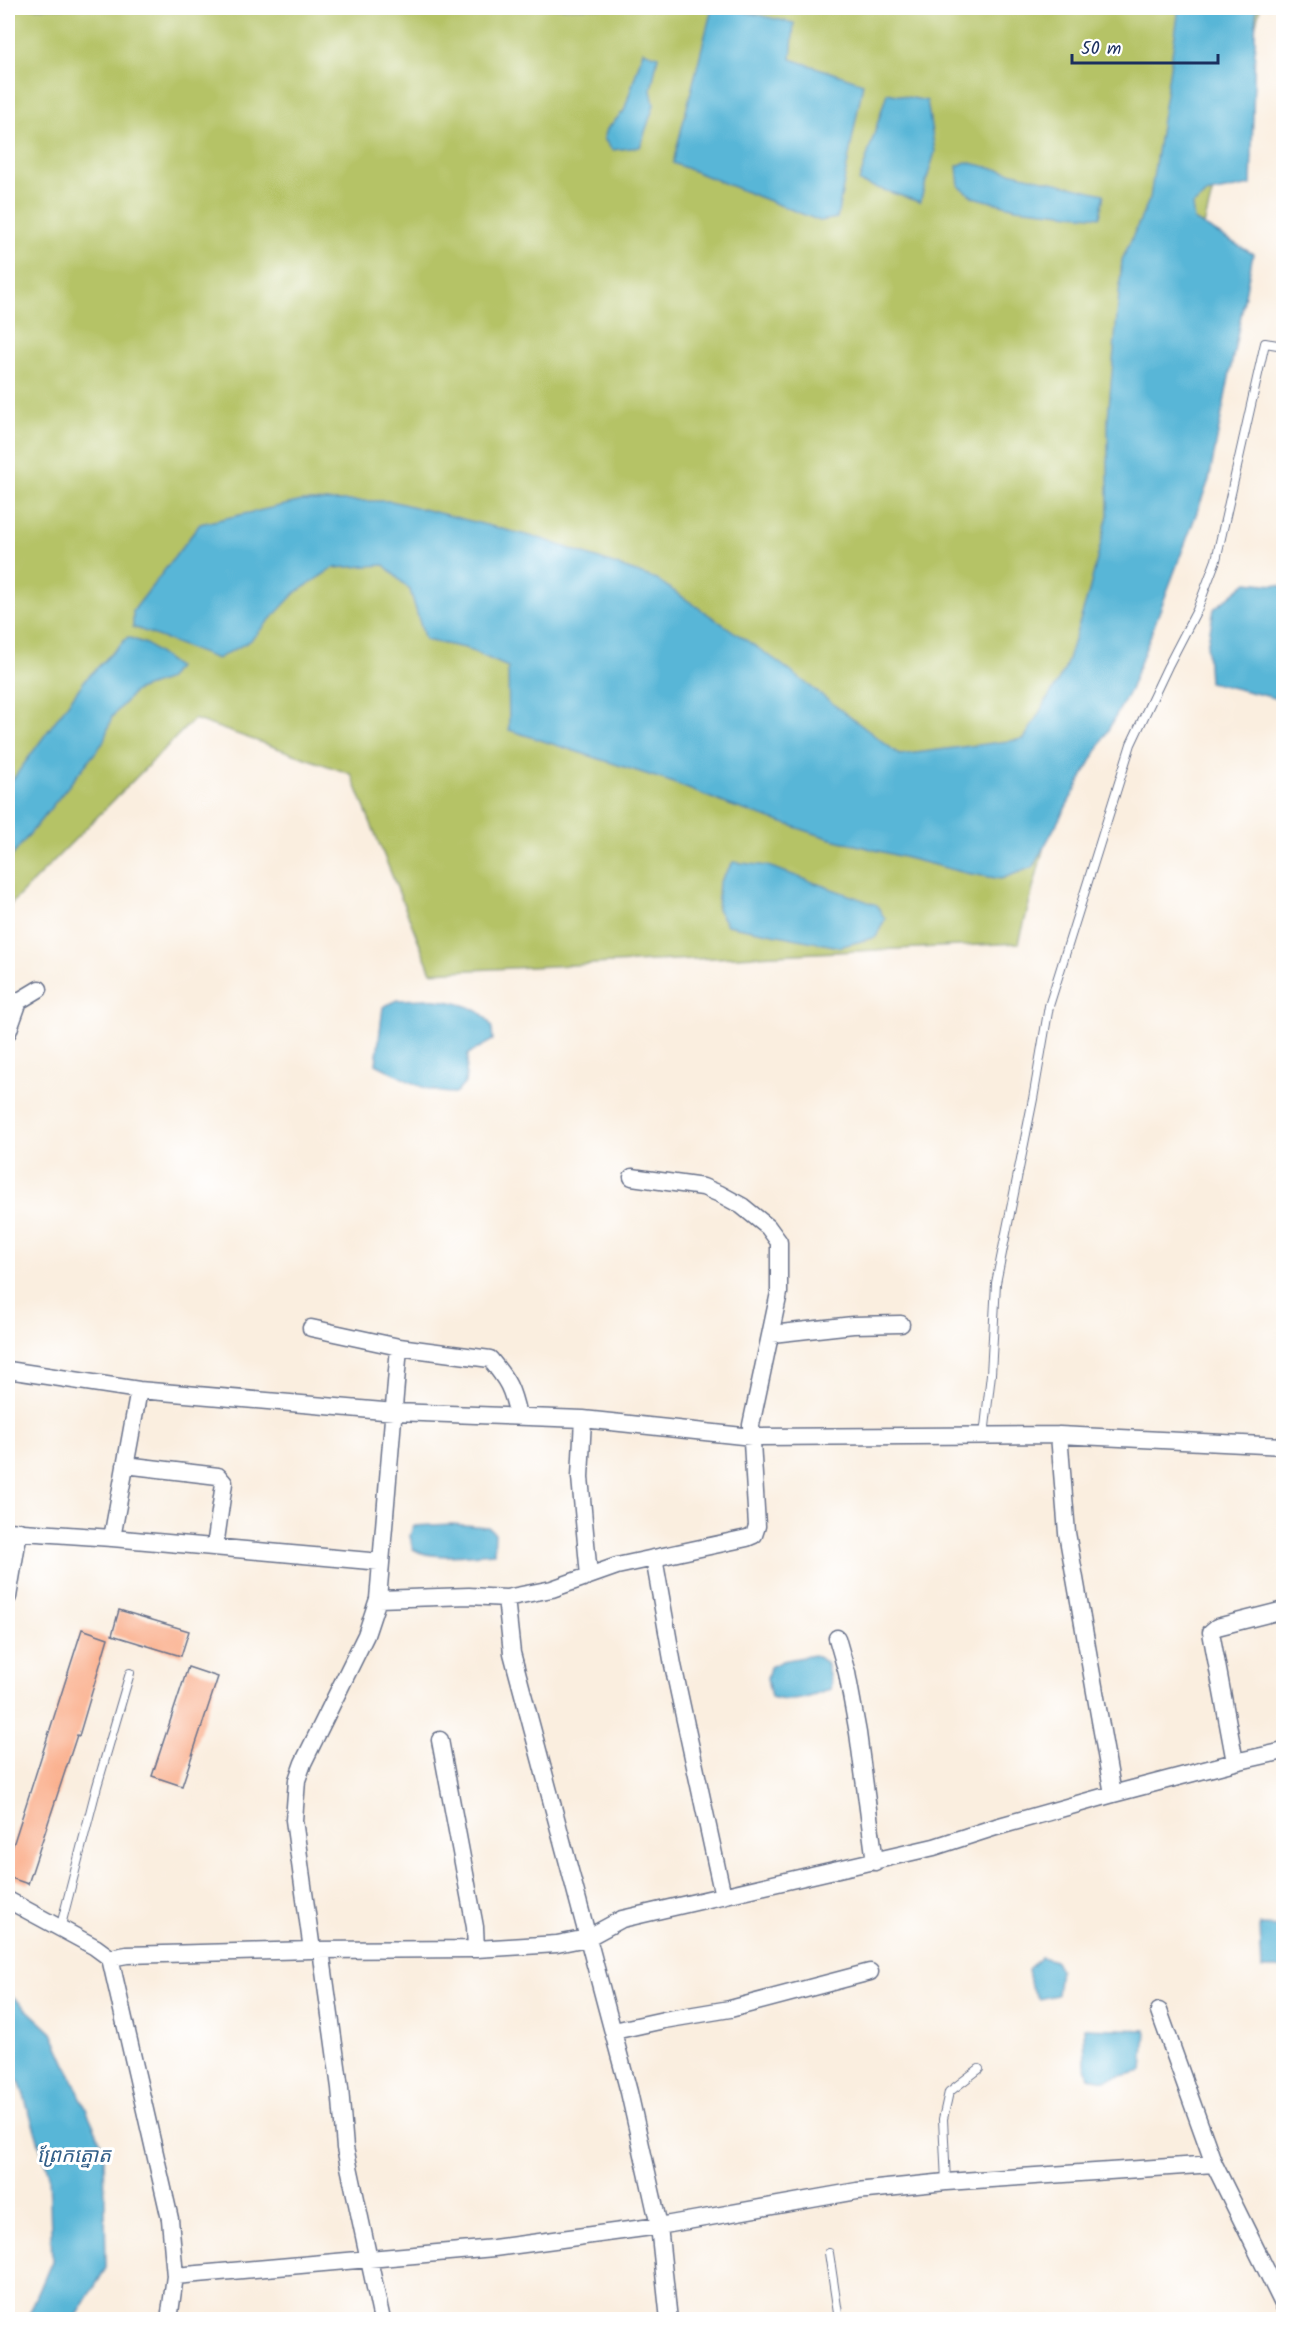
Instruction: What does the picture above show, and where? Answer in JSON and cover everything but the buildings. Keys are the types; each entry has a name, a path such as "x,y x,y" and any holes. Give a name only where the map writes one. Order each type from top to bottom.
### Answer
{"street":[{"path":"8,1032 19,1001 39,989"},
{"path":"378,1599 469,1596 506,1598 552,1589 617,1566 754,1535 757,1526 751,1425 779,1293 781,1260 779,1242 768,1227 742,1206 703,1187 632,1177"},
{"path":"772,1334 853,1325 901,1324"},
{"path":"311,1328 399,1347 490,1359 506,1378 513,1391 518,1416"},
{"path":"382,2319 345,2148 340,2088 294,1820 297,1780 303,1763 362,1645 378,1599 399,1347"},
{"path":"8,1370 139,1390 395,1412 583,1419 752,1437 1059,1435 1284,1446"},
{"path":"112,1538 139,1390"},
{"path":"583,1419 580,1478 589,1576"},
{"path":"1059,1435 1067,1533 1113,1794"},
{"path":"125,1466 209,1475 222,1479 224,1484 215,1547"},
{"path":"8,1597 14,1531 381,1562"},
{"path":"654,1558 674,1665 723,1896"},
{"path":"506,1598 512,1653 587,1938 614,2031 659,2226 669,2319"},
{"path":"1235,1762 1211,1632 1217,1627 1284,1610"},
{"path":"837,1638 847,1673 858,1733 875,1862"},
{"path":"440,1740 475,1928 476,1949"},
{"path":"110,1958 127,1954 476,1949 557,1944 587,1938 622,1919 875,1862 1113,1794 1284,1751"},
{"path":"8,1900 95,1947 110,1958 170,2219 175,2277 169,2319"},
{"path":"614,2031 730,2009 870,1972"},
{"path":"1159,2011 1214,2164 1284,2307"},
{"path":"175,2277 494,2248 659,2226 857,2191 946,2182 1214,2164"}],"lane":[{"path":"984,1436 991,1374 996,1283 1049,1006 1131,744 1197,610 1216,560 1265,343 1284,346"},
{"path":"60,1929 130,1674"},
{"path":"946,2182 943,2119 949,2092 979,2069"},
{"path":"829,2253 839,2319"}],"green space":[{"path":"8,8 1260,8 1019,943 431,972 351,774 194,719 8,907"}],"water":[{"path":"712,8 727,8 794,23 791,59 863,83 837,218 820,221 673,163"},
{"path":"1177,8 1256,8 1251,185 1206,194 1192,206 1194,220 1253,254 1209,480 1130,690 1033,867 1001,879 966,873 828,838 729,805 668,781 509,730 508,667 465,648 425,640 410,590 384,565 333,568 295,593 250,641 217,659 133,627 133,611 200,524 302,501 391,501 542,539 656,579 777,661 900,755 1024,739 1065,669 1088,595 1108,515 1108,418 1122,260 1150,198 1178,15"},
{"path":"643,51 658,56 651,90 654,105 640,147 612,150 604,139 607,129 624,111"},
{"path":"887,93 927,101 935,152 920,202 859,182"},
{"path":"966,162 1104,194 1100,217 1016,208 973,197 959,186 957,166"},
{"path":"1247,582 1283,586 1283,700 1209,682 1207,647 1214,609"},
{"path":"128,637 146,644 177,667 169,679 135,691 112,717 103,743 8,861 8,786 85,680"},
{"path":"733,862 768,866 877,905 885,919 876,937 839,947 727,925 717,909 719,883"},
{"path":"426,999 453,1002 472,1008 480,1012 492,1027 493,1040 468,1054 465,1083 456,1093 424,1088 376,1064 383,1007 397,1000"},
{"path":"452,1524 488,1527 495,1533 494,1553 441,1556 421,1553 413,1549 410,1536 413,1526"},
{"path":"814,1655 826,1662 830,1689 801,1699 786,1700 771,1697 767,1679 770,1667 782,1661"},
{"path":"1260,1925 1283,1926 1283,1969 1262,1969"},
{"path":"1041,1957 1055,1961 1060,1970 1057,1995 1039,1999 1031,1987 1028,1969"},
{"name":"ព្រែកត្នោត","path":"8,1992 52,2033 104,2149 106,2268 75,2319 27,2319 52,2261 49,2175 20,2083 8,2071"},
{"path":"1084,2028 1146,2030 1143,2071 1105,2080 1089,2077 1085,2064"}]}
